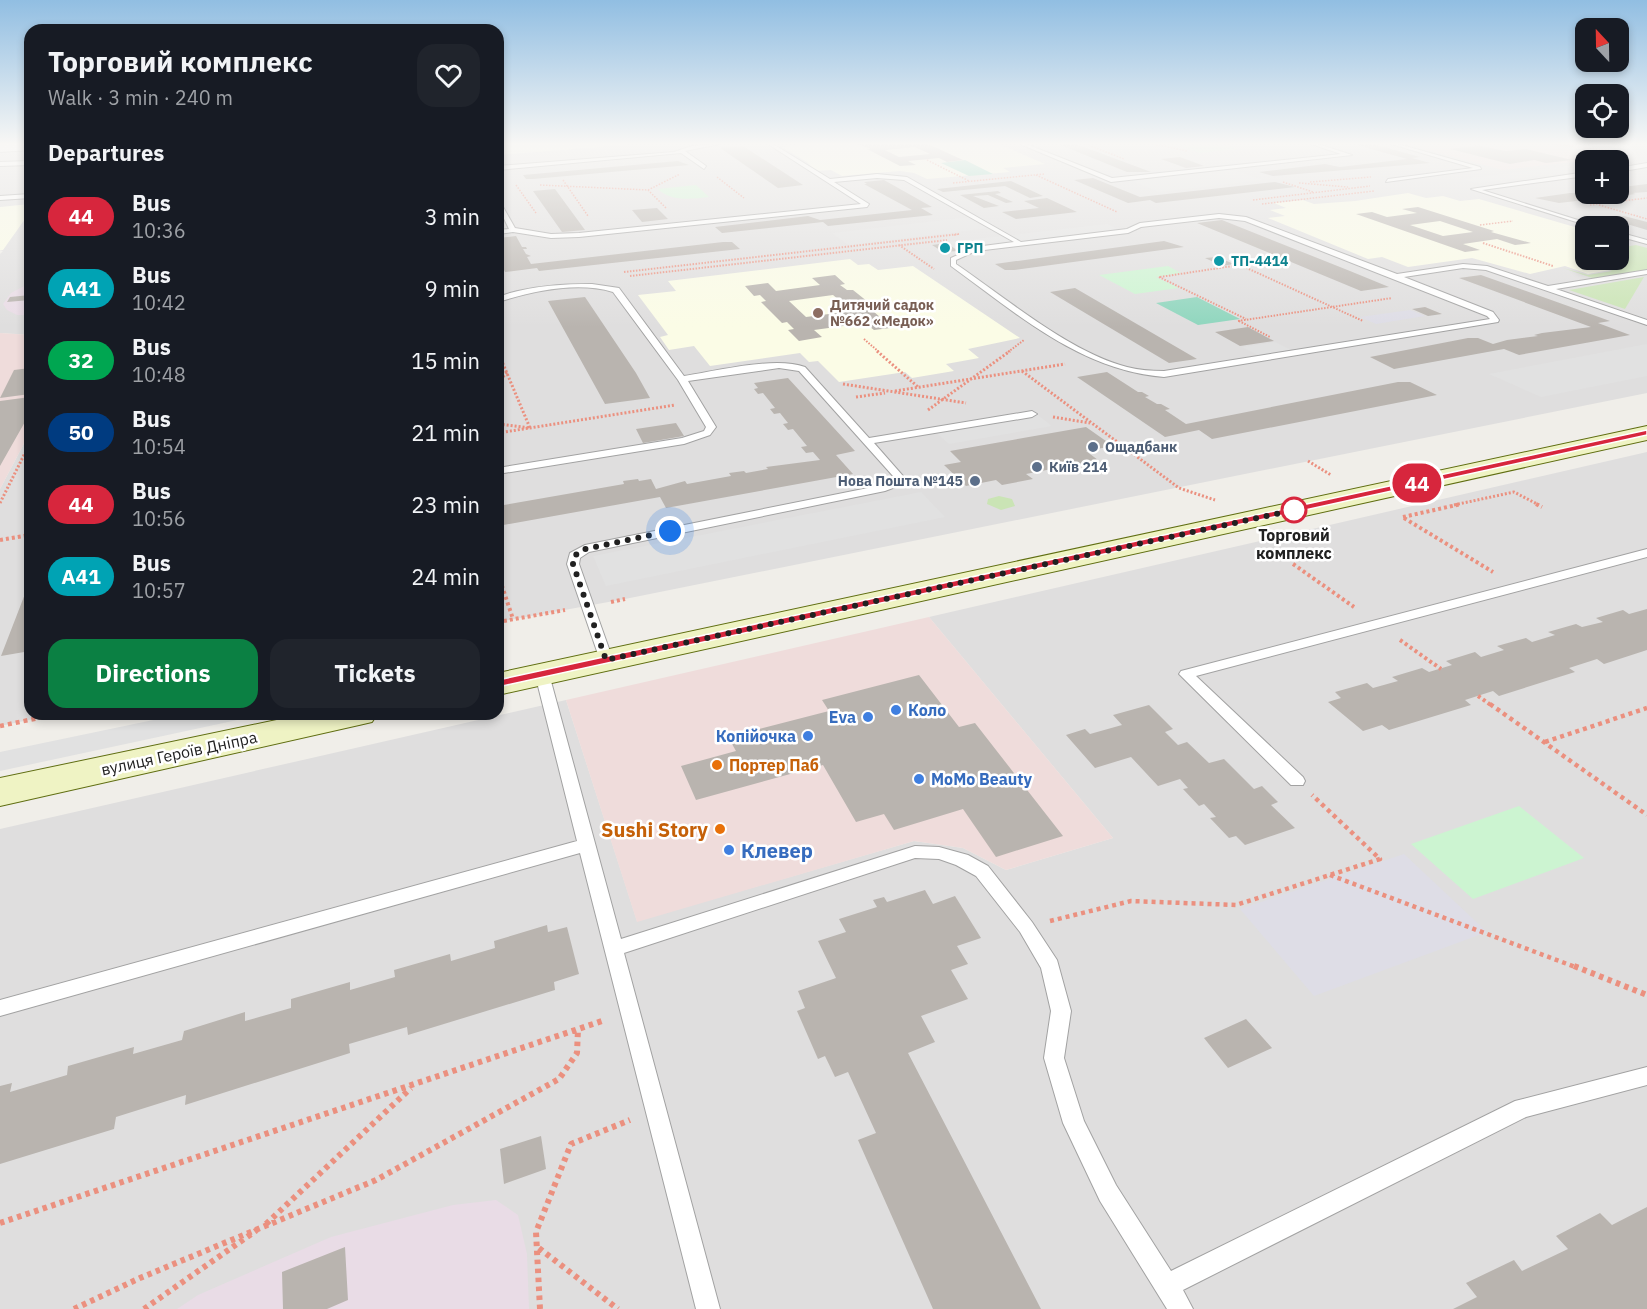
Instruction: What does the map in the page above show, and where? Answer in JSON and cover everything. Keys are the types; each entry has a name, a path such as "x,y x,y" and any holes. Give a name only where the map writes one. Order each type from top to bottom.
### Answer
{"main road":[{"path":"504,683 1647,433"},
{"name":"вулиця Героїв Дніпра","path":"0,792 331,720"}],"lane":[{"path":"504,231 513,230 551,236 600,233 866,205"},
{"path":"952,205 1021,244"},
{"path":"1528,205 1575,220"},
{"path":"504,212 513,230"},
{"path":"1229,216 1246,219 1396,276 1490,314 1495,320 1164,374 1119,368 1042,326 953,265 953,259 975,249 1021,244 1128,231 1140,225 1229,216"},
{"path":"1629,237 1647,242"},
{"path":"1396,276 1475,267 1497,271 1647,323"},
{"path":"1548,288 1647,272"},
{"path":"504,298 514,294 587,286 612,288 682,379 698,402 711,427 707,433 697,438 504,470"},
{"path":"606,660 573,564 574,556 585,549 894,484 898,476 813,379 794,366 779,365 682,379"},
{"path":"868,441 1032,414"},
{"path":"1297,781 1186,674 1647,553"},
{"path":"542,674 708,1309"},
{"path":"0,1008 586,844"},
{"path":"614,949 915,852 939,853 962,860 982,871 1026,927 1050,966 1061,1011 1054,1058 1074,1123 1108,1193 1181,1309"},
{"path":"1166,1286 1522,1108 1647,1076"}],"path":[{"path":"530,205 551,236"},
{"path":"581,205 600,233"},
{"path":"663,205 666,208"},
{"path":"753,205 766,215"},
{"path":"1101,205 1123,215"},
{"path":"1599,205 1647,219"},
{"path":"1483,243 1596,280"},
{"path":"1246,319 1159,277 1240,265 1400,337"},
{"path":"1238,321 1435,292"},
{"path":"891,437 1042,326"},
{"path":"864,339 918,387"},
{"path":"832,401 1099,359"},
{"path":"504,365 530,428"},
{"path":"1022,371 1179,488 1211,500 1222,498"},
{"path":"504,376 507,372"},
{"path":"813,379 976,405"},
{"path":"504,432 698,402"},
{"path":"1032,414 1093,423"},
{"path":"504,425 530,428"},
{"path":"0,503 24,455"},
{"path":"1308,461 1331,475 1320,477"},
{"path":"1518,587 1403,518 1514,492 1542,507"},
{"path":"0,540 24,536"},
{"path":"504,592 513,619"},
{"path":"504,621 625,599"},
{"path":"1478,696 1647,815"},
{"path":"1545,743 1647,708"},
{"path":"0,726 29,720"},
{"path":"1026,927 1131,901 1236,905 1380,859 1297,781"},
{"path":"1329,874 1487,932 1647,995"},
{"path":"0,1223 630,1012"},
{"path":"74,1309 375,1180 559,1079 577,1053 578,1029"},
{"path":"144,1309 264,1226 414,1085"},
{"path":"540,1309 539,1247 536,1232 571,1144 656,1110"},
{"path":"539,1247 618,1309"}],"shaded area":[{"path":"0,205 24,205 24,335 0,333 0,254 3,251 0,250"},
{"path":"24,205 24,220 3,250 0,250 0,207"},
{"path":"504,205 1647,205 1647,393 625,599 504,621"},
{"path":"1279,205 1500,205 1575,227 1575,269 1565,266 1530,274 1472,258 1408,267 1382,257 1368,259 1268,218 1285,216 1270,210 1286,208"},
{"path":"979,216 998,227 848,245 832,233"},
{"path":"1107,224 1122,231 963,250 950,242"},
{"name":"Дитячий садок №662 «Медок»","path":"850,259 858,265 869,264 878,270 913,266 1020,338 968,349 979,358 946,364 954,371 912,378 905,372 839,382 818,361 809,362 800,353 710,366 694,346 669,350 660,337 668,335 638,295 676,291 668,281"},
{"path":"1576,270 1610,270 1588,274"},
{"path":"24,286 24,315 17,315 7,310 3,304 11,293"},
{"path":"1410,310 1425,316 1376,324 1360,317"},
{"path":"0,333 24,335 24,443 0,489"},
{"path":"1275,342 1291,350 1258,355 1242,347"},
{"path":"1647,344 1647,376 1541,397 1489,374"},
{"path":"1035,413 1052,426 949,444 933,430"},
{"path":"24,443 24,720 29,720 0,726 0,489"},
{"path":"1647,452 1647,1309 0,1309 0,829 478,720 504,720 504,714 566,700 637,921 914,841 963,848 1006,870 1113,838 929,617"},
{"path":"921,492 945,517 606,586 593,556"},
{"path":"929,617 1113,838 1006,870 963,848 914,841 637,922 566,700"},
{"path":"153,720 237,720 0,771 0,752"},
{"path":"1404,854 1487,932 1314,996 1240,909"},
{"path":"496,1200 518,1215 527,1254 529,1309 177,1309 198,1295 331,1237 453,1205"}],"green space":[{"path":"1636,245 1647,248 1647,270 1595,279 1563,268 1588,275 1612,271 1609,270 1629,270 1629,246"},
{"path":"1168,266 1181,273 1156,277 1179,288 1135,294 1099,275"},
{"path":"1644,277 1625,309 1569,290"},
{"path":"1197,297 1240,319 1198,325 1156,303"},
{"path":"999,496 1012,499 1015,506 1001,510 987,504 988,499"},
{"path":"1519,806 1584,858 1473,899 1411,844"}],"building":[{"path":"543,205 567,205 585,230 562,232"},
{"path":"903,205 929,205 932,207 921,208 933,215 828,226 823,222 722,233 715,227 808,216 820,220 912,210"},
{"path":"979,205 999,206 984,208"},
{"path":"1033,205 1062,205 1077,212 1016,219 1002,212 1039,208"},
{"path":"1418,207 1531,243 1515,245 1497,239 1463,244 1480,250 1465,252 1356,214 1372,212 1387,217 1417,213 1402,209","holes":["1440,221 1473,232 1443,236 1410,225"]},
{"path":"657,208 668,219 642,222 632,210"},
{"path":"1629,217 1647,222 1647,230 1629,225"},
{"path":"1222,220 1389,287 1361,291 1197,223"},
{"path":"516,236 522,247 526,247 527,249 523,249 526,254 531,256 527,257 531,264 723,242 732,242 740,249 539,271 537,268 505,272 504,237"},
{"path":"1164,241 1184,247 1014,270 1005,270 995,264"},
{"name":"ГРП","path":"947,243 958,251 943,252 932,245"},
{"name":"ТП-4414","path":"1217,257 1234,264 1222,266 1205,258"},
{"path":"835,275 845,284 840,285 847,290 853,290 878,310 873,311 881,318 886,317 898,327 874,330 865,323 814,330 822,337 799,341 788,330 794,329 787,322 782,323 761,302 766,301 760,295 754,296 745,286 768,283 776,291 820,285 812,278","holes":["833,295 852,311 806,317 789,301"]},
{"path":"1481,275 1610,321 1598,323 1630,335 1519,355 1504,349 1394,369 1370,357 1468,338 1478,338 1493,344 1538,336 1534,335 1542,333 1591,327 1459,278"},
{"path":"1075,288 1197,359 1169,363 1050,292"},
{"path":"24,296 24,301 7,302 10,297"},
{"path":"585,297 650,398 605,404 548,301"},
{"path":"1425,307 1442,314 1428,316 1412,309"},
{"path":"1248,327 1274,341 1240,346 1215,332"},
{"path":"24,369 24,395 0,398 14,370"},
{"path":"1107,372 1138,392 1149,396 1145,397 1170,409 1165,410 1186,424 1398,382 1410,382 1437,395 1212,439 1199,430 1165,437 1077,377"},
{"path":"788,378 855,451 836,455 853,474 666,508 660,497 504,525 504,505 624,484 623,481 651,479 656,489 685,481 687,484 731,476 729,473 744,471 746,473 768,469 766,467 820,460 813,452 806,453 801,447 807,446 793,429 788,430 783,424 788,423 780,413 774,414 770,409 775,408 763,393 758,394 754,389 758,388 754,383"},
{"path":"24,398 24,424 0,466 0,401"},
{"path":"676,423 684,436 643,443 636,429"},
{"path":"1086,427 1113,446 1086,451 1098,460 1026,474 1033,479 1002,485 996,480 966,486 944,465 961,462 950,451"},
{"path":"24,597 24,652 1,656"},
{"path":"1647,609 1647,650 1604,664 1597,659 1569,668 1575,672 1499,696 1493,691 1465,700 1471,705 1389,730 1382,725 1363,731 1328,702 1341,698 1335,692 1367,683 1373,688 1398,681 1392,677 1422,668 1429,672 1452,665 1446,661 1475,652 1481,657 1504,650 1497,646 1526,638 1532,642 1555,635 1548,632 1576,624 1582,627 1603,622 1596,618 1623,610 1629,614"},
{"path":"919,675 959,727 975,723 1063,836 996,857 963,809 894,830 884,814 856,822 823,765 696,800 681,766 736,751 728,737 829,711 822,700"},
{"path":"1149,705 1173,729 1165,732 1178,745 1187,742 1209,763 1224,759 1254,789 1262,786 1278,802 1271,805 1295,828 1245,845 1236,836 1229,838 1210,818 1216,817 1204,804 1199,806 1183,789 1188,788 1180,779 1158,786 1131,757 1095,768 1066,735 1085,729 1090,734 1122,725 1113,715"},
{"path":"925,890 933,904 955,896 981,938 957,946 968,964 951,970 968,999 921,1016 935,1042 908,1053 1041,1309 933,1309 858,1140 876,1133 848,1072 835,1077 825,1056 818,1059 797,1011 805,1008 798,991 836,978 818,941 846,932 839,919 877,907 873,900 884,897 887,902"},
{"path":"547,925 548,932 567,927 579,974 554,982 555,990 408,1035 407,1027 349,1044 350,1053 185,1105 186,1095 116,1117 114,1129 0,1164 0,1086 12,1083 10,1092 67,1075 68,1066 134,1047 133,1054 182,1040 184,1031 245,1012 245,1021 291,1008 291,999 350,982 350,990 395,977 394,970 450,954 451,961 495,948 494,941"},
{"path":"1246,1019 1272,1048 1228,1068 1204,1038"},
{"path":"541,1136 546,1169 504,1184 500,1149"},
{"path":"1647,1207 1647,1309 1453,1309 1477,1297 1466,1283 1514,1260 1522,1271 1568,1249 1556,1236 1600,1213 1612,1225"},
{"path":"345,1247 348,1300 327,1309 283,1309 282,1272"}],"bus line":[{"name":"44","path":"504,683 1647,433"}],"place":[{"name":"ГРП","path":"945,248"},
{"name":"ТП-4414","path":"1219,261"},
{"name":"Дитячий садок №662 «Медок»","path":"818,313"},
{"name":"Ощадбанк","path":"1093,447"},
{"name":"Київ 214","path":"1037,467"},
{"name":"Нова Пошта №145","path":"975,481"},
{"name":"Торговий комплекс","path":"1294,510"},
{"name":"Коло","path":"896,710"},
{"name":"Eva","path":"868,717"},
{"name":"Копійочка","path":"808,736"},
{"name":"Портер Паб","path":"717,765"},
{"name":"MoMo Beauty","path":"919,779"},
{"name":"Sushi Story","path":"720,829"},
{"name":"Клевер","path":"729,850"}],"route":[{"path":"670,531 602,544 585,549 574,556 573,564 606,660 1294,510"}]}
